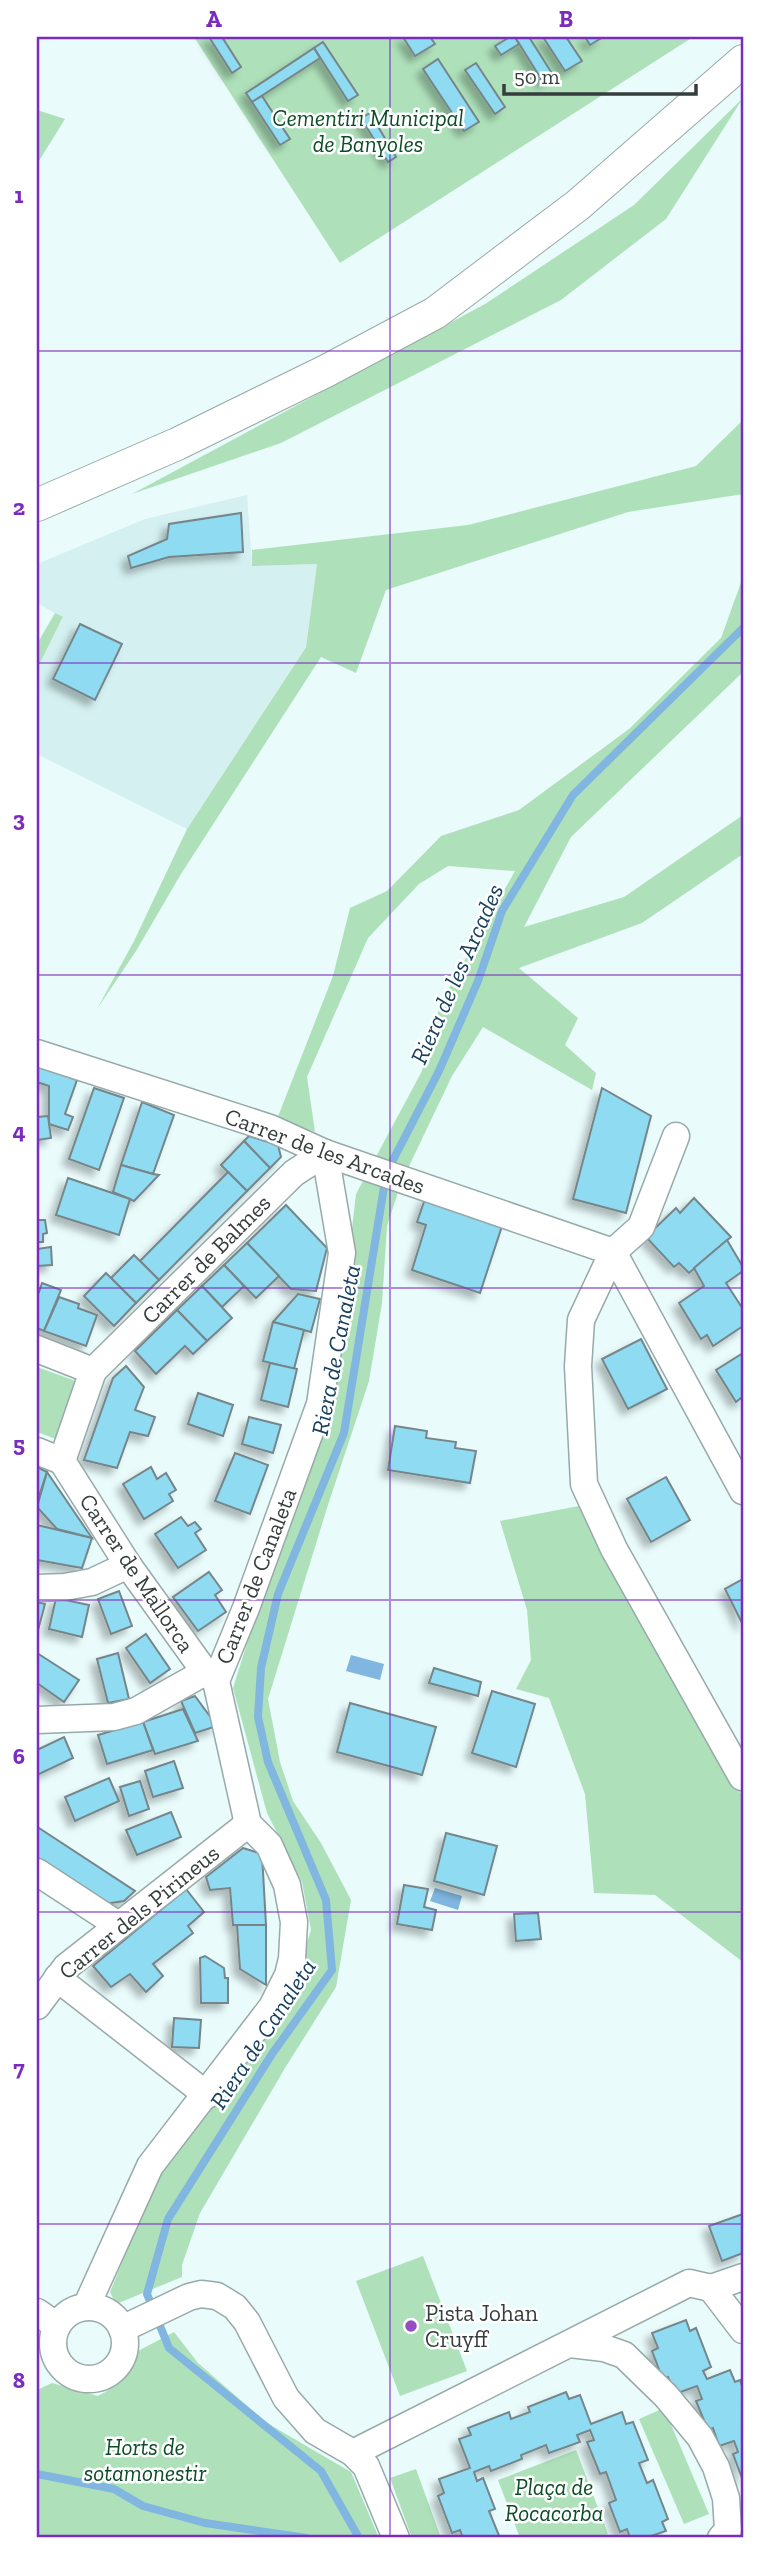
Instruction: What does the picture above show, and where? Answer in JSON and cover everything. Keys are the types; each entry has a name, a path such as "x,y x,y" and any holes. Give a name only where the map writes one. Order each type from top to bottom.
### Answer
{"main road":[{"path":"37,505 189,438 326,371 435,313 578,205 743,61"}],"street":[{"name":"Carrer de les Arcades","path":"37,1053 270,1128 324,1153 613,1252"},
{"path":"676,1136 641,1227 613,1252 581,1320 578,1366 584,1483 614,1549 742,1777"},
{"name":"Carrer de Balmes","path":"93,1371 294,1173 324,1153"},
{"name":"Carrer de Canaleta","path":"86,2307 150,2166 272,2007 288,1975 292,1959 293,1922 287,1885 269,1845 248,1824 211,1676 246,1608 320,1404 342,1253 324,1153"},
{"path":"613,1252 743,1491"},
{"path":"37,1349 93,1371 62,1461 37,1451"},
{"name":"Carrer de Mallorca","path":"62,1461 128,1565 211,1676"},
{"path":"37,1588 92,1582 128,1565"},
{"path":"37,1720 114,1717 136,1712 211,1676"},
{"name":"Carrer dels Pirineus","path":"37,2006 66,1967 248,1824"},
{"path":"37,1872 118,1925"},
{"path":"57,1978 207,2095"},
{"path":"353,2453 689,2283 711,2288 743,2277"},
{"path":"711,2288 743,2330"},
{"path":"122,2329 189,2297 201,2294 217,2295 235,2307 247,2322 286,2398 316,2431 353,2453 366,2466 396,2538"},
{"path":"86,2307 108,2312 117,2319 122,2329 125,2350 115,2368 106,2375 86,2379 49,2347 69,2313 86,2307"},
{"path":"570,2344 604,2348 624,2355 666,2396 700,2437 716,2467 726,2498 727,2530 721,2538"}],"shaded area":[{"path":"247,495 252,566 317,564 306,646 187,829 37,754 37,669 63,618 37,603 37,564 145,519"}],"green space":[{"name":"Cementiri Municipal de Banyoles","path":"194,37 693,37 340,263"},
{"path":"743,98 666,219 561,300 281,443 132,494 485,304 634,205"},
{"path":"37,110 65,119 37,164"},
{"path":"743,420 743,494 628,512 386,590 356,673 321,657 97,1009 134,941 187,829 306,647 317,564 252,566 252,550 468,525 696,466"},
{"path":"743,577 743,672 571,837 524,927 624,897 743,815 743,854 642,923 519,968 578,1018 565,1045 596,1073 592,1090 483,1027 452,1076 401,1183 387,1226 382,1303 369,1381 268,1699 280,1762 293,1801 321,1843 351,1900 336,1987 200,2213 182,2265 182,2277 116,2304 110,2292 159,2172 293,1986 311,1930 302,1882 267,1813 233,1688 257,1612 344,1296 356,1194 422,1071 441,1002 515,871 448,866 419,884 368,938 307,1077 315,1132 277,1119 333,976 350,908 387,891 441,836 519,810 629,729 721,638"},
{"path":"55,613 63,617 37,669 37,644"},
{"path":"37,1367 76,1381 56,1439 37,1432"},
{"path":"584,1505 600,1551 743,1797 743,1962 655,1895 594,1893 585,1794 549,1698 516,1689 531,1660 527,1610 500,1521"},
{"name":"Pista Johan Cruyff","path":"423,2256 467,2371 400,2396 356,2281"},
{"name":"Horts de sotamonestir","path":"174,2332 198,2363 267,2423 351,2472 379,2538 37,2538 37,2390 52,2383 98,2396 129,2373 138,2351"},
{"path":"664,2408 709,2514 684,2524 639,2419"},
{"name":"Plaça de Rocacorba","path":"576,2450 608,2534 598,2538 520,2538 498,2480"},
{"path":"416,2469 441,2538 412,2538 390,2478"}],"water":[{"path":"351,1655 384,1664 380,1680 346,1671"},
{"path":"435,1888 462,1896 458,1910 430,1901"}],"building":[{"path":"209,37 222,37 241,67 232,73"},
{"path":"403,37 430,37 435,44 415,56"},
{"path":"515,37 519,44 501,55 495,46"},
{"path":"515,37 529,37 553,75 543,82"},
{"path":"543,37 566,37 582,61 565,71"},
{"path":"585,37 603,37 590,45"},
{"path":"323,42 358,95 348,101 314,48"},
{"path":"314,48 320,58 252,102 246,93"},
{"path":"438,59 479,122 464,131 423,69"},
{"path":"476,63 505,107 495,114 465,70"},
{"path":"262,96 290,139 280,145 252,102"},
{"path":"370,113 396,157 388,162 361,118"},
{"path":"241,513 243,552 169,557 131,568 128,556 167,539 169,524"},
{"path":"80,624 122,644 95,700 53,679"},
{"path":"37,1066 77,1080 65,1114 73,1117 68,1130 49,1124 49,1086 37,1082"},
{"path":"94,1088 124,1098 99,1170 69,1159"},
{"path":"602,1088 651,1116 626,1213 573,1199"},
{"path":"142,1102 174,1115 153,1174 121,1165"},
{"path":"48,1116 51,1138 37,1140 37,1117"},
{"path":"249,1136 278,1145 281,1157 270,1168 244,1141"},
{"path":"244,1141 270,1168 247,1191 221,1165"},
{"path":"121,1165 159,1175 134,1201 113,1192"},
{"path":"228,1172 247,1191 159,1280 140,1261"},
{"path":"68,1178 130,1199 119,1235 56,1215"},
{"path":"426,1196 503,1223 480,1293 412,1270 426,1225 417,1222"},
{"path":"694,1198 731,1237 689,1273 679,1263 674,1267 646,1237 676,1208 680,1213"},
{"path":"286,1205 327,1248 316,1291 291,1289 247,1243"},
{"path":"37,1220 45,1220 47,1233 43,1234 43,1242 37,1242"},
{"path":"727,1240 743,1267 743,1271 726,1283 743,1309 743,1326 713,1346 707,1335 701,1339 679,1303 704,1286 694,1268"},
{"path":"247,1243 279,1276 256,1298 224,1265"},
{"path":"51,1247 52,1265 37,1266 37,1249"},
{"path":"134,1255 159,1280 136,1303 111,1278"},
{"path":"224,1265 244,1286 222,1307 202,1286"},
{"path":"106,1273 136,1303 114,1326 84,1296"},
{"path":"42,1283 61,1290 44,1331 37,1328 37,1291 39,1292"},
{"path":"202,1286 232,1318 207,1341 177,1310"},
{"path":"298,1294 320,1299 311,1332 273,1322"},
{"path":"59,1297 79,1304 78,1308 97,1315 86,1346 44,1331"},
{"path":"177,1310 207,1341 193,1354 185,1346 156,1374 135,1351"},
{"path":"273,1322 304,1330 294,1369 263,1361"},
{"path":"641,1339 667,1389 628,1409 602,1359"},
{"path":"743,1353 743,1401 741,1398 736,1402 716,1370"},
{"path":"270,1363 297,1369 288,1407 261,1400"},
{"path":"126,1366 144,1387 135,1410 155,1417 148,1436 130,1432 117,1468 84,1460 113,1378"},
{"path":"198,1393 233,1405 223,1436 188,1424"},
{"path":"249,1417 281,1425 273,1453 242,1444"},
{"path":"395,1426 427,1431 426,1438 456,1442 455,1448 476,1451 470,1483 388,1470"},
{"path":"235,1453 268,1465 250,1514 215,1501"},
{"path":"37,1467 47,1472 37,1502"},
{"path":"151,1467 157,1479 166,1473 176,1490 169,1494 173,1501 144,1519 123,1484"},
{"path":"47,1472 92,1538 57,1529 37,1507"},
{"path":"666,1477 690,1520 651,1542 627,1499"},
{"path":"181,1517 188,1526 195,1522 201,1529 195,1533 206,1550 178,1568 155,1534"},
{"path":"37,1525 92,1538 82,1568 37,1560"},
{"path":"209,1572 222,1590 215,1595 226,1612 198,1631 173,1597"},
{"path":"743,1579 743,1625 725,1589"},
{"path":"119,1591 132,1626 111,1634 98,1599"},
{"path":"56,1598 89,1605 82,1637 49,1629"},
{"path":"37,1602 45,1604 37,1634"},
{"path":"146,1634 170,1669 150,1683 126,1648"},
{"path":"37,1653 79,1680 64,1702 37,1683"},
{"path":"118,1653 129,1699 108,1703 97,1659"},
{"path":"434,1668 481,1682 478,1696 429,1683"},
{"path":"492,1691 535,1704 516,1767 472,1753"},
{"path":"195,1696 217,1726 195,1733 181,1701"},
{"path":"350,1703 436,1727 422,1775 337,1752"},
{"path":"183,1709 198,1741 155,1754 143,1722"},
{"path":"143,1722 153,1750 107,1764 98,1735"},
{"path":"64,1737 73,1758 37,1775 37,1750"},
{"path":"174,1761 183,1788 153,1797 145,1771"},
{"path":"109,1778 119,1801 75,1821 65,1797"},
{"path":"140,1781 149,1809 129,1816 120,1787"},
{"path":"171,1812 181,1837 137,1855 126,1830"},
{"path":"39,1828 135,1891 124,1901 104,1904 37,1859"},
{"path":"446,1833 497,1846 484,1895 434,1881"},
{"path":"243,1848 262,1854 266,1925 233,1925 230,1888 210,1890 206,1877"},
{"path":"404,1885 428,1889 424,1907 436,1910 432,1930 397,1924"},
{"path":"186,1889 204,1912 188,1926 193,1933 153,1964 163,1976 146,1992 130,1974 111,1987 93,1966"},
{"path":"538,1913 541,1939 516,1941 514,1914"},
{"path":"237,1925 266,1925 266,1985 240,1969"},
{"path":"205,1956 224,1968 225,1978 228,1978 228,2003 201,2003 200,1958"},
{"path":"174,2018 201,2020 199,2048 172,2047"},
{"path":"743,2214 743,2253 722,2261 709,2226"},
{"path":"686,2320 690,2331 696,2328 711,2367 703,2371 707,2379 730,2370 735,2382 740,2380 743,2389 743,2481 733,2454 738,2452 734,2441 719,2446 713,2428 708,2430 696,2401 702,2399 697,2386 675,2394 668,2377 663,2380 652,2351 658,2348 652,2333"},
{"path":"566,2392 569,2399 580,2395 591,2424 622,2412 626,2424 633,2422 648,2460 639,2463 647,2483 653,2480 668,2519 662,2522 666,2531 645,2538 630,2538 627,2529 620,2532 609,2503 616,2500 606,2472 600,2474 587,2442 594,2440 590,2430 577,2435 580,2442 549,2453 546,2445 521,2455 522,2459 491,2471 489,2466 474,2472 477,2481 483,2478 495,2509 489,2511 500,2538 463,2538 460,2530 452,2533 438,2496 444,2493 439,2479 470,2468 459,2439 471,2435 468,2428 509,2412 511,2419 530,2412 528,2407"}],"waterway":[{"name":"Riera de les Arcades","path":"392,1162 439,1071 478,981 502,911 573,795 743,628"},
{"name":"Riera de Canaleta","path":"359,2538 321,2471 169,2348 147,2294 168,2219 272,2054 332,1970 326,1900 268,1762 258,1717 261,1668 278,1594 344,1433 385,1181"},
{"path":"37,2474 114,2489 143,2506 205,2523 307,2538"}],"place":[{"name":"Pista Johan Cruyff","path":"411,2326"}]}
